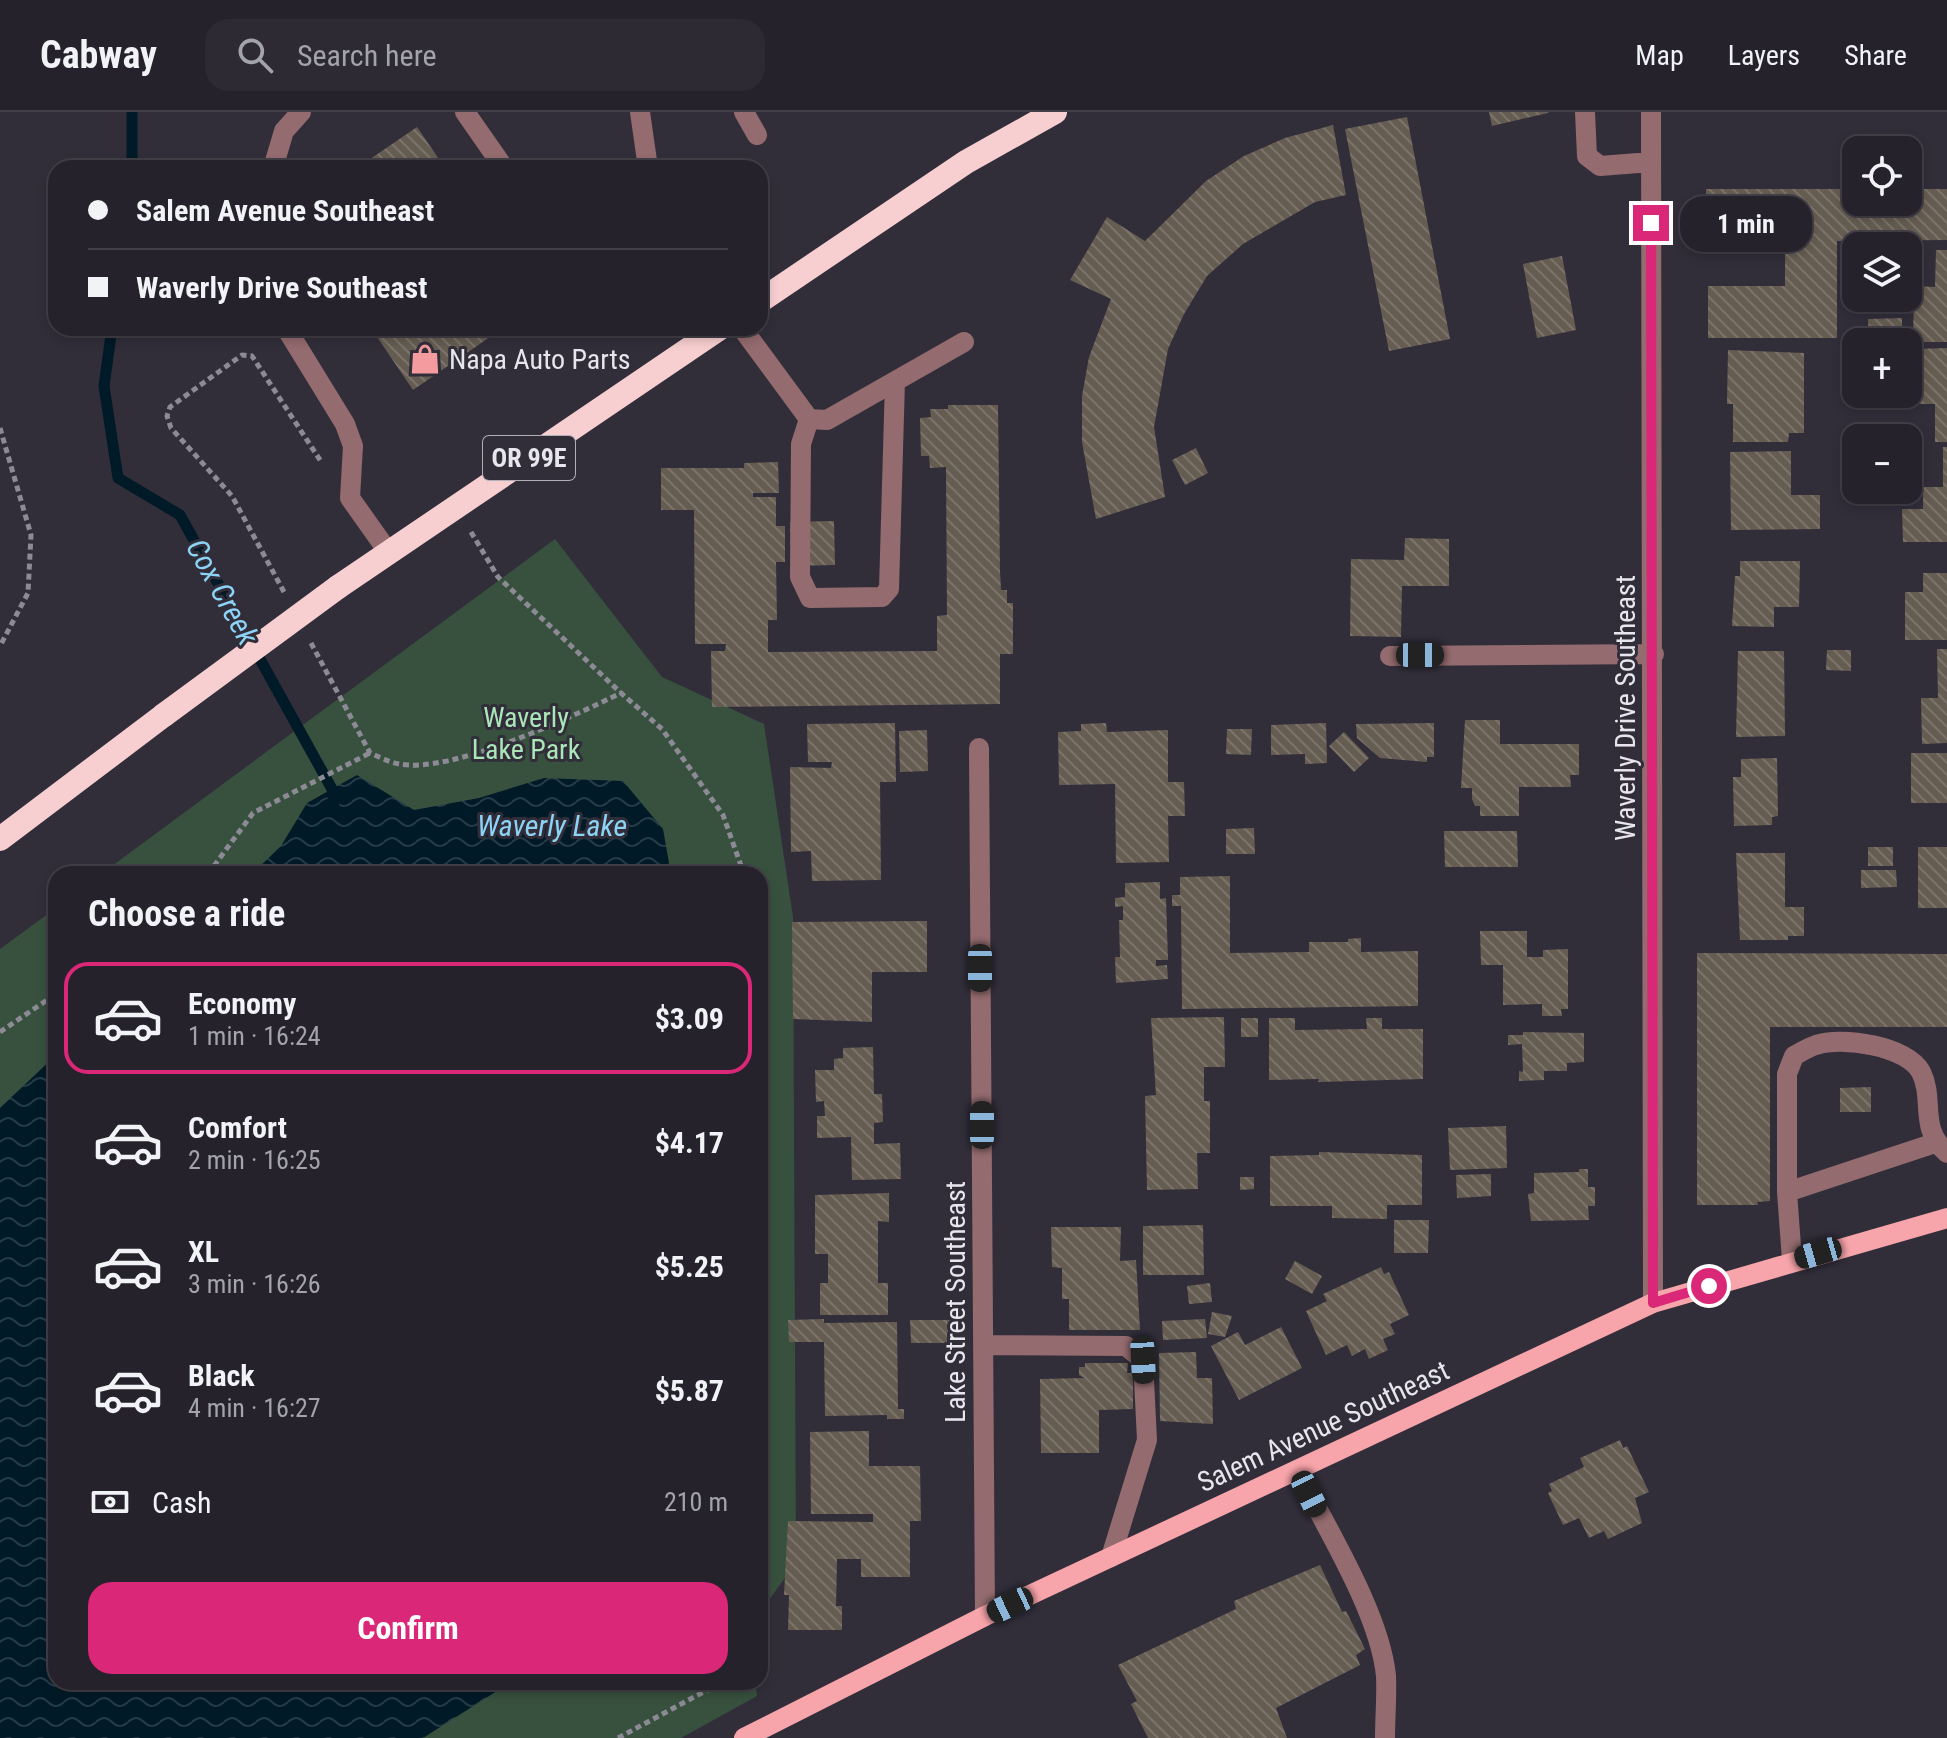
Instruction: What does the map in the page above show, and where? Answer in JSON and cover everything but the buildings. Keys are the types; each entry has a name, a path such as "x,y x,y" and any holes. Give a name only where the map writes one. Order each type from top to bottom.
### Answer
{"highway":[{"path":"768,296 966,162 1055,112"},
{"name":"OR 99E","path":"0,839 338,587 708,336"}],"main road":[{"name":"Salem Avenue Southeast","path":"744,1738 985,1616 1653,1303 1792,1260 1947,1218"}],"street":[{"path":"275,160 284,131 301,112"},
{"path":"465,112 498,160"},
{"path":"640,112 647,160"},
{"path":"744,112 757,135"},
{"path":"1585,112 1587,156 1600,166 1651,162"},
{"name":"Waverly Drive Southeast","path":"1651,112 1653,1303"},
{"path":"291,336 345,424 353,446 350,498 389,553"},
{"path":"748,336 809,419"},
{"path":"809,419 827,420 964,342"},
{"path":"809,419 801,444 800,577 803,590 810,598 882,597 889,589 895,381"},
{"path":"1390,656 1654,654"},
{"name":"Lake Street Southeast","path":"979,748 985,1616"},
{"path":"1787,1192 1941,1148 1921,1072 1903,1053 1869,1045 1819,1043 1794,1056 1787,1074 1787,1192 1792,1260"},
{"path":"983,1345 1126,1346 1143,1360 1147,1440 1111,1557"},
{"path":"1297,1470 1358,1591 1380,1646 1386,1675 1385,1738"}],"path":[{"path":"290,604 232,496 171,428 167,416 170,407 242,355 252,356 320,455 326,490 350,498"},
{"path":"0,428 31,535 28,593 0,646"},
{"path":"457,507 498,577 662,729 723,815 741,866"},
{"path":"305,632 370,753 401,764 455,759 571,717 621,693"},
{"path":"214,866 253,813 370,753"},
{"path":"0,1032 48,999"},
{"path":"618,1738 707,1690"}],"green space":[{"name":"Waverly Lake Park","path":"555,539 662,677 764,724 793,917 796,1563 768,1601 768,866 112,866"},
{"path":"48,914 48,1690 756,1690 757,1696 681,1738 0,1738 0,949"}],"water":[{"name":"Waverly Lake","path":"357,775 414,810 479,798 544,778 623,781 663,829 670,866 260,866 281,846 307,803"},
{"path":"48,1063 48,1690 498,1690 423,1738 0,1738 0,1108"}],"waterway":[{"name":"Cox Creek","path":"132,112 132,160"},
{"name":"Cox Creek","path":"111,336 104,386 118,478 180,515 332,789 334,804"}],"place":[{"name":"Napa Auto Parts","path":"425,359"}],"route":[{"path":"1651,223 1653,1303 1709,1286"}]}
